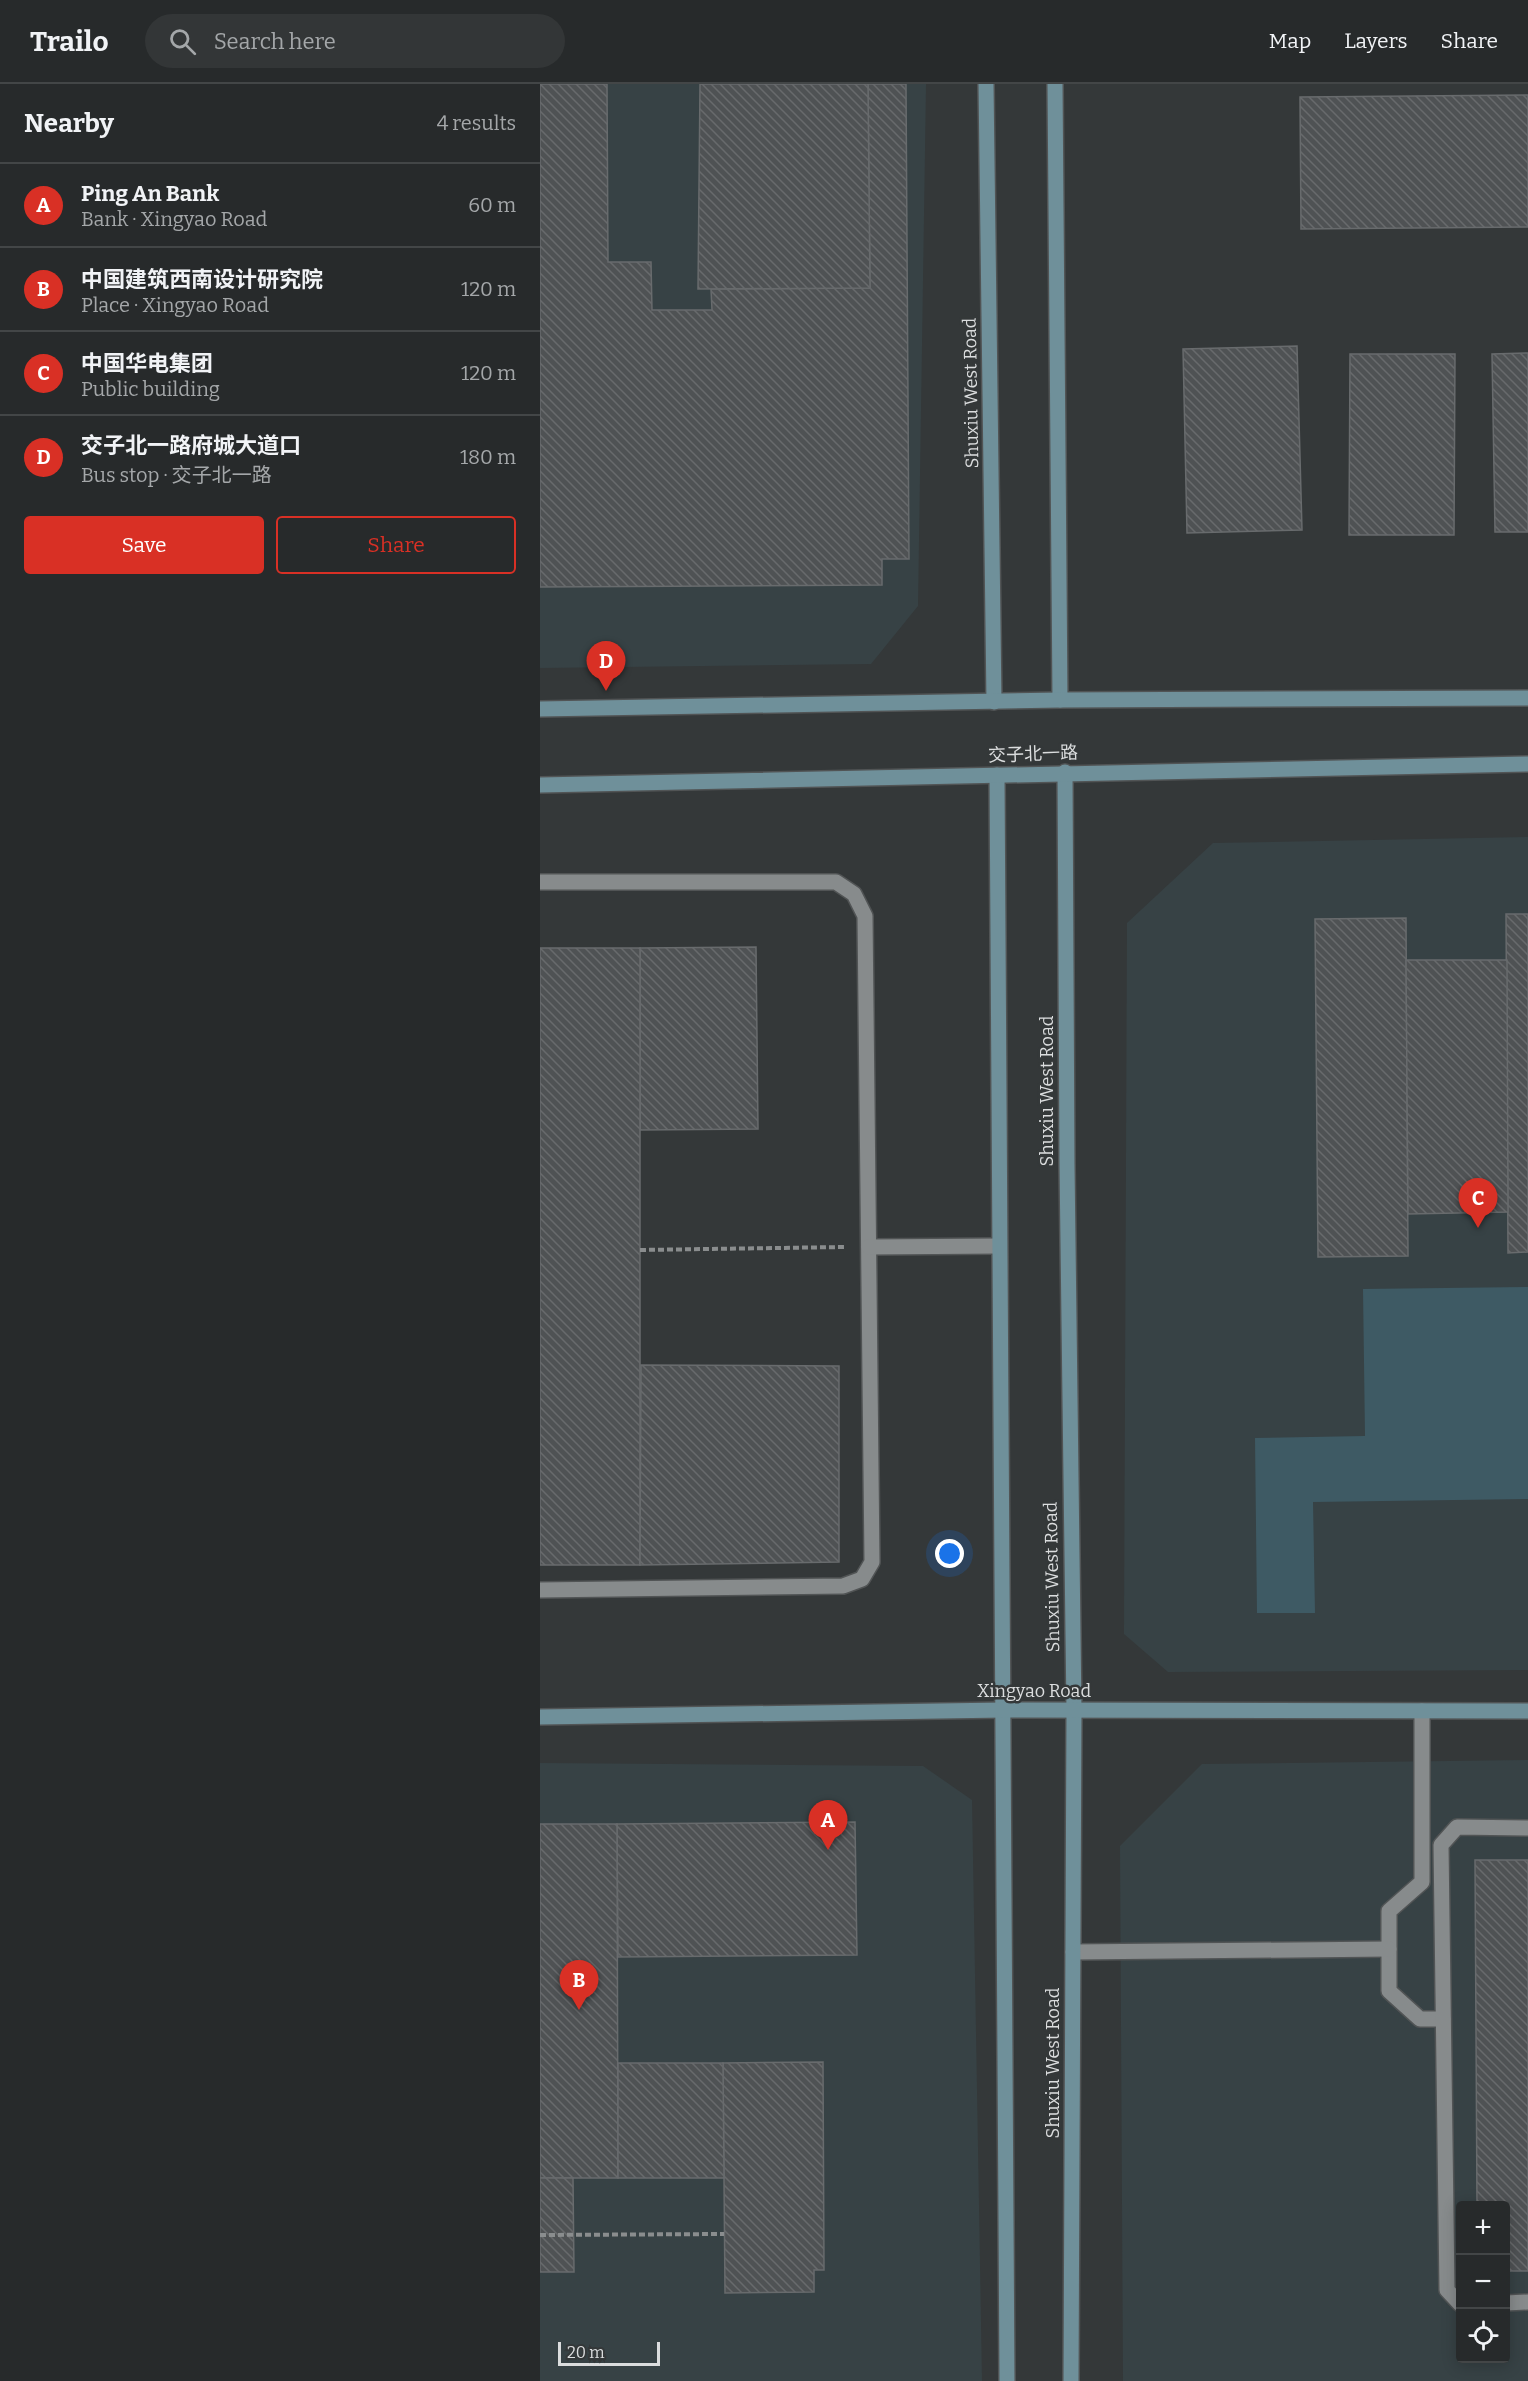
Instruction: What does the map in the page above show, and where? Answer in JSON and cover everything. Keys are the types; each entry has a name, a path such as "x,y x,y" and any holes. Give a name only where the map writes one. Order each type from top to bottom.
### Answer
{"street":[{"name":"Shuxiu West Road","path":"986,84 994,702"},
{"path":"1054,84 1060,700"},
{"path":"540,709 1060,700 1528,698"},
{"name":"交子北一路","path":"540,785 1065,772 1528,765"},
{"name":"Shuxiu West Road","path":"1065,772 1074,1711 1071,2381"},
{"path":"997,775 1007,2381"},
{"name":"Xingyao Road","path":"540,1716 1004,1710 1528,1711"}],"lane":[{"path":"540,882 836,882 854,894 865,916 872,1562 862,1579 843,1587 540,1590"},
{"path":"869,1247 999,1246"},
{"path":"1422,1711 1422,1882 1389,1911 1389,1991 1420,2019 1443,2019"},
{"path":"1456,2299 1447,2290 1441,1845 1457,1827 1528,1828"},
{"path":"1422,1845 1441,1845"},
{"path":"1073,1952 1389,1949"},
{"path":"1510,2303 1528,2302"}],"path":[{"path":"640,1250 869,1247"},
{"path":"540,2235 724,2234"}],"shaded area":[{"path":"540,84 926,84 918,606 871,664 540,668"},
{"path":"1528,837 1528,1670 1168,1672 1124,1634 1127,923 1213,843"},
{"path":"1528,1287 1528,1499 1313,1502 1315,1613 1257,1613 1255,1438 1365,1436 1363,1289"},
{"path":"1528,1760 1528,2381 1123,2381 1120,1846 1202,1764"},
{"path":"540,1763 923,1766 972,1800 982,2381 540,2381"}],"building":[{"path":"540,84 607,84 608,262 651,262 652,310 712,310 711,289 870,288 868,84 906,84 909,559 882,559 882,585 540,587"},
{"path":"700,84 868,84 870,288 698,289"},
{"path":"1528,95 1528,227 1301,229 1300,97"},
{"path":"1297,346 1302,530 1187,533 1183,349"},
{"path":"1528,353 1528,532 1495,532 1492,354"},
{"path":"1350,354 1455,354 1454,535 1349,535"},
{"path":"1506,914 1528,914 1528,1252 1508,1253"},
{"path":"1406,918 1408,1256 1318,1257 1315,919"},
{"path":"756,947 758,1129 640,1130 640,948"},
{"path":"540,948 640,948 640,1565 540,1565"},
{"path":"1406,960 1507,960 1508,1212 1408,1214"},
{"path":"641,1365 839,1366 839,1562 640,1565"},
{"path":"855,1822 857,1955 618,1957 617,1824"},
{"path":"540,1824 617,1824 618,2178 540,2178"},
{"path":"1475,1860 1528,1860 1528,2271 1510,2271 1510,2201 1477,2201"},
{"path":"823,2062 824,2270 814,2270 814,2292 725,2293 723,2063"},
{"path":"618,2063 723,2063 724,2178 618,2178"},
{"path":"540,2178 573,2178 574,2272 540,2272"}],"place":[{"name":"交子北一路府城大道口","path":"606,691"},
{"name":"中国华电集团","path":"1478,1228"},
{"name":"Ping An Bank","path":"828,1850"},
{"name":"中国建筑西南设计研究院","path":"579,2010"}]}
